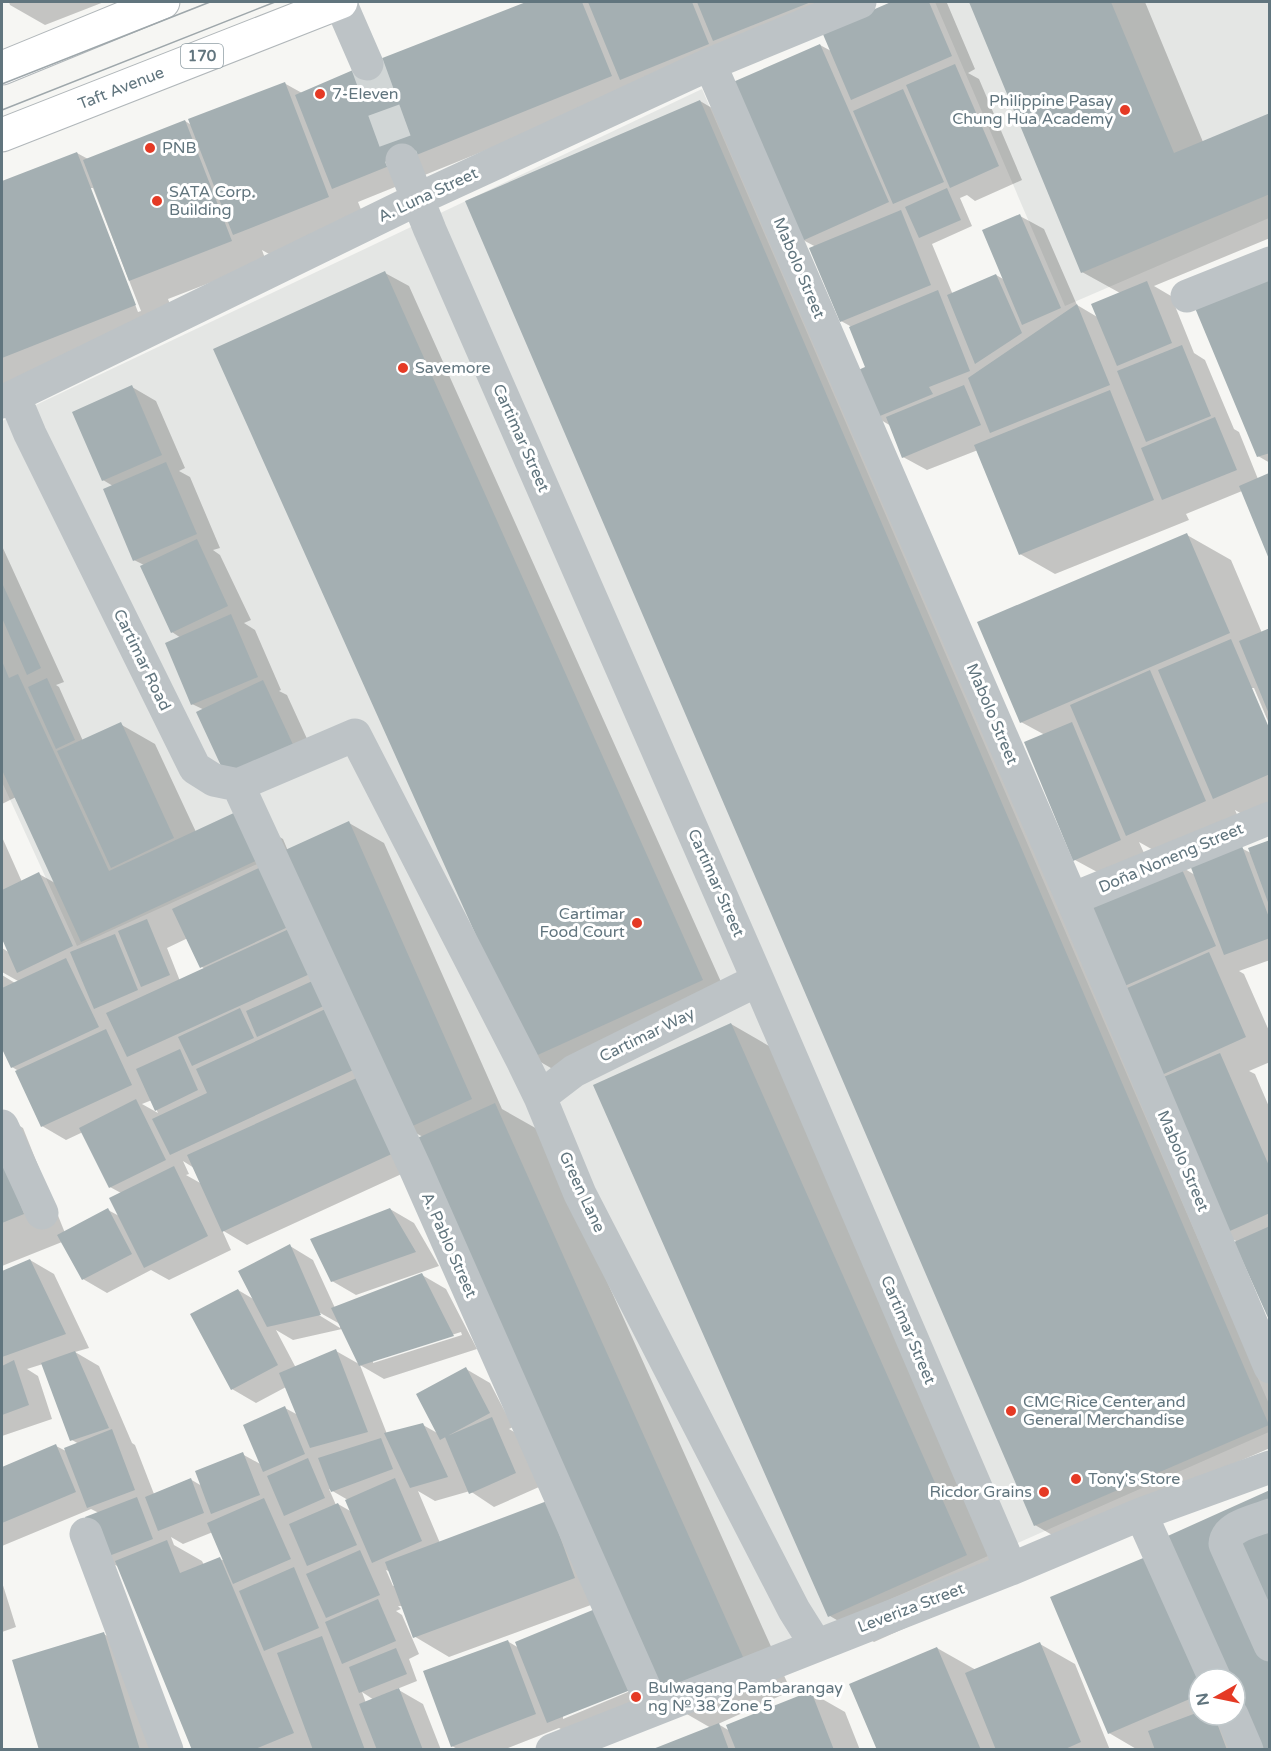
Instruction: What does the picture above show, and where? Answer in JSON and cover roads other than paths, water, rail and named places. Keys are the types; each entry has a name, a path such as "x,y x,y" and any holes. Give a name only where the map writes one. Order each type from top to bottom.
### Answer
{"main road":[{"path":"2,68 163,2"},
{"name":"Taft Avenue","path":"2,135 340,2"}],"street":[{"path":"340,2 367,64"},
{"name":"A. Luna Street","path":"8,399 418,199 710,64 860,2"},
{"name":"Mabolo Street","path":"710,64 1072,899 1269,1367"},
{"name":"Cartimar Street","path":"402,160 759,980 1011,1569"},
{"path":"1187,296 1269,263"},
{"name":"Cartimar Road","path":"8,399 30,434 195,768 214,780 238,785"},
{"name":"Green Lane","path":"238,785 355,735 540,1097 580,1194 794,1610 816,1645"},
{"name":"A. Pablo Street","path":"238,785 415,1168 654,1709"},
{"name":"Doña Noneng Street","path":"1072,899 1269,818"},
{"name":"Cartimar Way","path":"540,1097 574,1071 759,980"},
{"path":"2,1126 42,1213"},
{"name":"Leveriza Street","path":"552,1749 595,1742 654,1709 1011,1569 1141,1514 1269,1467"},
{"path":"1141,1514 1210,1667"},
{"path":"1269,1515 1231,1531 1226,1537 1226,1544 1269,1646"},
{"path":"86,1534 167,1749"},
{"path":"1237,1727 1247,1749"}],"tunnel":[{"path":"367,64 402,160"}],"tram line":[{"path":"2,84 210,2"},
{"path":"2,110 275,2"}],"place":[{"name":"7-Eleven","path":"320,94"},
{"name":"Philippine Pasay Chung Hua Academy","path":"1125,110"},
{"name":"PNB","path":"150,148"},
{"name":"SATA Corp. Building","path":"157,201"},
{"name":"Savemore","path":"403,368"},
{"name":"Cartimar Food Court","path":"637,923"},
{"name":"CMC Rice Center and General Merchandise","path":"1011,1411"},
{"name":"Tony's Store","path":"1076,1479"},
{"name":"Ricdor Grains","path":"1044,1492"},
{"name":"Bulwagang Pambarangay ng № 38 Zone 5","path":"636,1697"}]}
